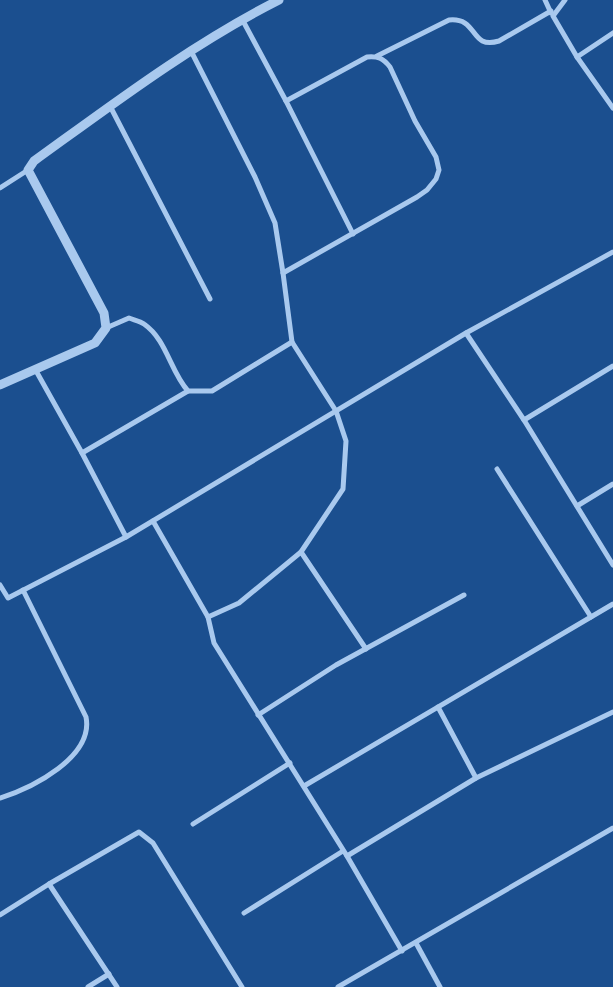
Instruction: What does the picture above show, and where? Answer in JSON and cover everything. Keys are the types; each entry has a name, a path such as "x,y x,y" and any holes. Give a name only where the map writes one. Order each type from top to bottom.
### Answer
{"street":[{"path":"0,188 28,170 34,161 110,106 191,51 242,18 279,0"},
{"path":"544,0 576,57 613,108"},
{"path":"286,100 367,57 377,56 449,20 458,19 464,22 483,43 490,44 552,14 565,0"},
{"path":"242,18 286,100 353,234"},
{"path":"576,57 613,33"},
{"path":"191,51 255,177 275,224 284,273 292,342 336,411 346,441 344,489 301,552 239,603 208,617"},
{"path":"284,273 427,190 436,179 439,170 436,157 415,121 390,67 377,56"},
{"path":"110,106 210,299"},
{"path":"28,170 104,313 106,328"},
{"path":"0,585 8,598 126,537 466,333 613,252"},
{"path":"0,385 95,343 106,328 129,318 144,324 161,342 179,381 188,391"},
{"path":"466,333 524,420 613,566"},
{"path":"82,453 188,391 212,391 292,342"},
{"path":"524,420 613,366"},
{"path":"35,368 126,537"},
{"path":"496,469 591,617"},
{"path":"577,506 613,484"},
{"path":"153,520 208,617 214,643 347,856 402,951"},
{"path":"301,552 366,649"},
{"path":"0,798 12,794 62,766 78,750 88,726 86,717 23,590"},
{"path":"258,716 336,665 464,595"},
{"path":"304,786 613,604"},
{"path":"438,707 476,778"},
{"path":"347,856 476,778 613,712"},
{"path":"193,824 290,764"},
{"path":"338,987 613,828"},
{"path":"0,915 139,832 153,843 242,987"},
{"path":"244,913 343,851"},
{"path":"49,884 117,987"},
{"path":"416,943 440,987"},
{"path":"88,987 109,974"}]}
